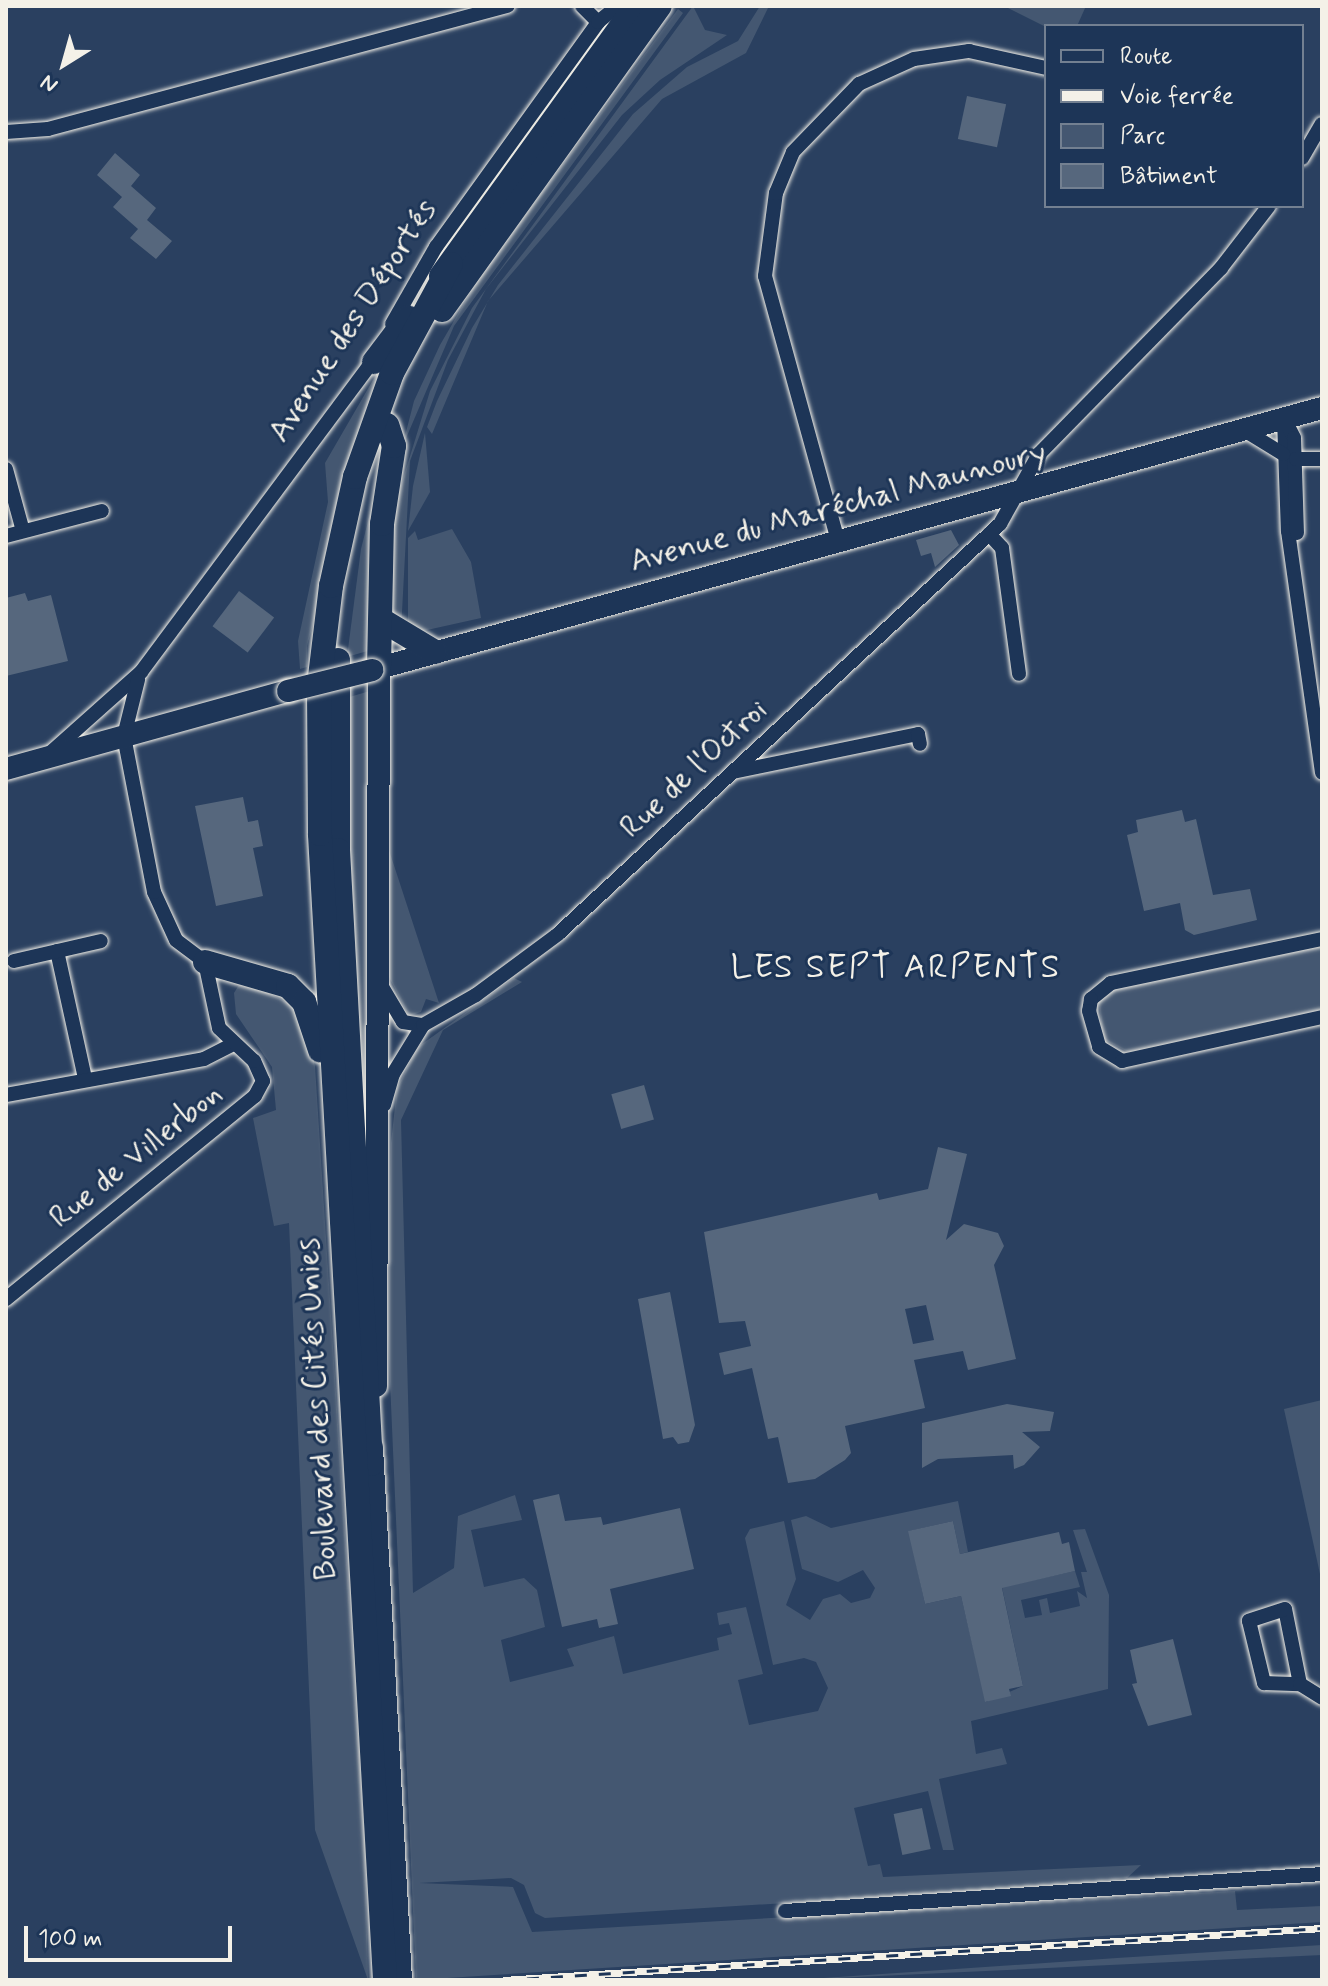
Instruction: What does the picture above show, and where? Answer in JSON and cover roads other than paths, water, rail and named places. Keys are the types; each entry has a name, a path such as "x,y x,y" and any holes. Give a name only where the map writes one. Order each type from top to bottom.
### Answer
{"highway":[{"name":"Avenue des Déportés","path":"451,264 636,6"},
{"path":"329,842 341,620 359,515 387,425 445,304 660,6"},
{"path":"374,362 451,264"},
{"path":"329,842 319,685 343,523 392,373 451,264"},
{"path":"376,668 385,622 382,524 394,446 387,425"},
{"path":"385,622 435,652"},
{"name":"Boulevard des Cités Unies","path":"329,842 335,1131 385,1980"},
{"name":"Boulevard des Cités Unies","path":"329,842 371,1464"},
{"path":"205,962 288,986 304,1002 316,1025 335,1131"}],"main road":[{"name":"Avenue du Maréchal Maunoury","path":"6,769 1322,408"},
{"path":"371,1464 381,1121 376,668"},
{"name":"Boulevard des Cités Unies","path":"371,1464 401,1980"}],"street":[{"path":"6,132 48,129 508,6"},
{"path":"582,6 598,22"},
{"name":"Avenue des Déportés","path":"44,759 141,672 374,362 436,247 598,22 618,6"},
{"path":"838,541 765,276 776,193 793,152 859,84 914,59 969,51 1044,68"},
{"path":"1304,155 1322,124"},
{"name":"Rue de l'Octroi","path":"381,1121 393,1074 423,1025 523,963 989,534 1019,491 1039,454 1221,268 1267,208"},
{"path":"1284,419 1296,585 1322,773"},
{"path":"1244,430 1289,456 1322,459"},
{"path":"6,469 23,531"},
{"path":"992,498 989,534 1002,548 1019,674"},
{"path":"6,536 102,511"},
{"name":"Avenue des Déportés","path":"124,736 126,708 141,672"},
{"path":"733,772 918,734 920,744"},
{"path":"124,736 161,913 176,940 205,962"},
{"path":"1322,939 1111,983 1091,999 1089,1011 1099,1047 1122,1061 1322,1017"},
{"path":"14,961 101,941"},
{"path":"57,951 85,1078"},
{"name":"Rue de Villerbon","path":"6,1299 259,1092 259,1067 219,1028 205,962"},
{"path":"214,1003 226,981 244,971"},
{"path":"378,977 403,1022 423,1025"},
{"path":"6,1095 85,1078 204,1059 233,1044"},
{"path":"1300,1684 1285,1609 1249,1621 1264,1683 1300,1684 1322,1698"},
{"path":"785,1911 1322,1874"}],"railway":[{"path":"503,1980 1322,1928"}],"district":[{"name":"LES SEPT ARPENTS","path":"896,968"}]}
